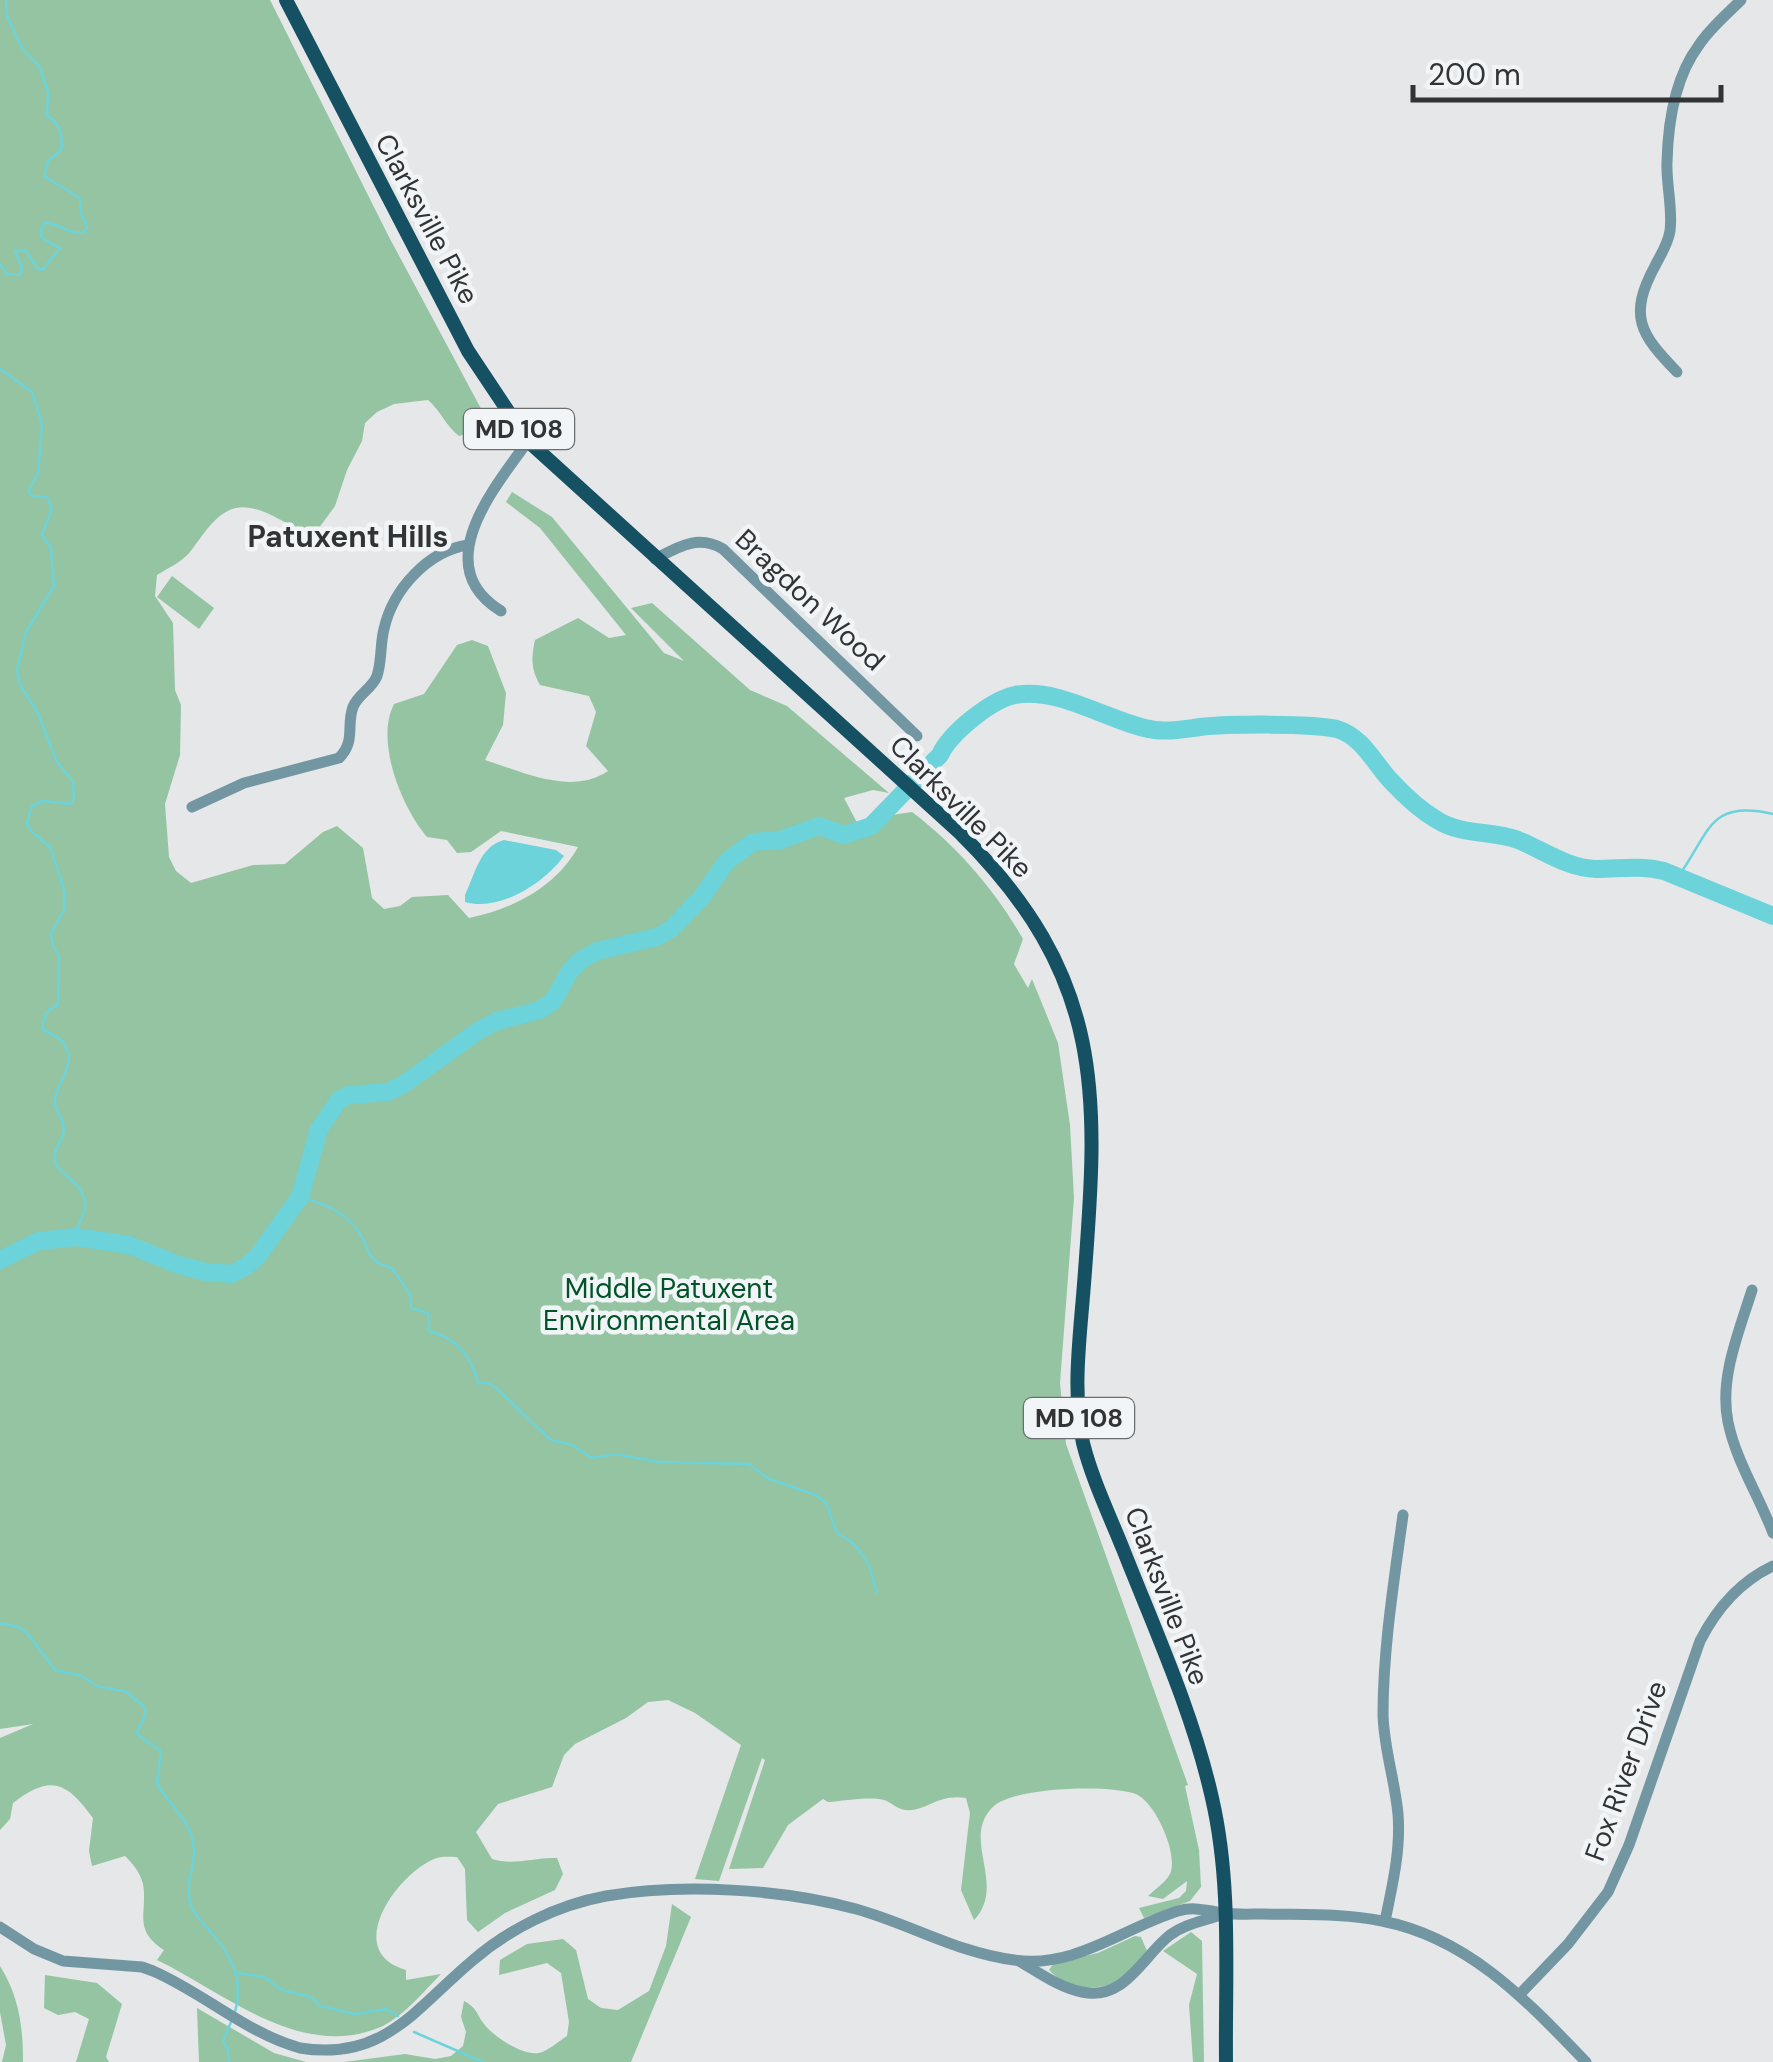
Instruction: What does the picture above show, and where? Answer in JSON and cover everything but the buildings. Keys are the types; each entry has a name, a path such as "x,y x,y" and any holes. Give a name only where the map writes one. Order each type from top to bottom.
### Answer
{"main road":[{"name":"Clarksville Pike","path":"286,0 468,351 528,441 990,862 1026,908 1064,977 1083,1037 1094,1132 1078,1374 1083,1442 1206,1774 1221,1846 1226,2062"}],"street":[{"path":"1678,372 1649,343 1640,322 1642,289 1668,243 1671,226 1667,162 1675,99 1685,68 1699,44 1741,0"},
{"path":"501,611 476,589 469,568 468,546 481,512 528,441"},
{"name":"Bragdon Wood","path":"656,560 697,541 723,549 917,736"},
{"path":"192,807 244,783 339,758 352,736 353,706 375,681 384,626 403,590 425,563 450,548 468,546"},
{"path":"1752,1290 1733,1354 1726,1406 1734,1443 1773,1533"},
{"path":"1384,1922 1398,1834 1396,1798 1384,1738 1384,1700 1392,1596 1404,1516"},
{"name":"Fox River Drive","path":"1520,1994 1568,1944 1608,1892 1629,1845 1710,1622 1734,1591 1773,1566"},
{"path":"1,1929 63,1961 153,1971 252,2029 304,2050 331,2052 364,2047 398,2032 473,1960 513,1932 579,1903 654,1890 735,1892 826,1902 885,1918 970,1951 1019,1961 1069,1988 1091,1993 1126,1982 1156,1947 1178,1930 1224,1913"},
{"path":"1019,1961 1086,1952 1186,1909 1384,1922 1448,1944 1520,1994 1586,2062"}],"green space":[{"name":"Middle Patuxent Environmental Area","path":"0,0 270,0 389,237 486,418 475,431 459,436 428,400 394,404 377,412 365,423 362,441 335,506 316,532 259,510 240,507 222,514 187,556 157,575 155,596 173,623 175,690 181,705 180,755 165,804 169,857 176,871 191,883 253,865 285,864 323,832 337,826 363,848 372,898 384,909 400,906 412,897 448,895 469,918 517,902 558,874 578,847 501,831 471,852 457,853 447,840 427,837 400,791 389,754 387,736 394,704 424,694 457,645 472,640 488,646 506,693 503,725 485,760 563,782 579,782 608,771 586,746 596,712 589,696 540,685 533,668 533,652 535,640 578,618 609,638 626,635 540,528 506,502 512,492 552,517 664,653 684,661 631,608 652,603 750,690 787,706 889,793 873,790 844,798 862,832 892,815 912,812 960,854 1012,921 1023,939 1014,964 1028,988 1032,979 1058,1043 1070,1125 1074,1198 1060,1383 1066,1444 1188,1785 1185,1786 1199,1850 1201,1887 1190,1901 1144,1918 1139,1908 1179,1898 1186,1891 1187,1881 1163,1899 1148,1896 1170,1874 1171,1854 1164,1830 1151,1807 1136,1794 1106,1789 1041,1791 994,1806 984,1819 981,1832 987,1892 974,1920 961,1890 970,1813 966,1798 948,1798 905,1810 878,1799 823,1799 788,1825 763,1868 729,1869 765,1760 762,1758 719,1881 695,1879 741,1745 695,1713 668,1700 648,1702 575,1744 564,1755 552,1787 498,1804 476,1832 492,1859 508,1862 557,1858 563,1874 555,1890 505,1913 478,1932 467,1920 465,1869 457,1857 437,1858 419,1868 392,1896 382,1914 378,1947 387,1961 406,1970 406,1980 441,1974 407,2009 383,2026 353,2035 323,2036 266,2019 157,1960 164,1950 145,1928 143,1884 138,1872 125,1856 92,1866 89,1851 93,1818 67,1790 49,1785 27,1794 13,1803 10,1819 0,1830 0,1738 33,1724 0,1729"},
{"path":"172,576 214,608 199,629 157,597"},
{"path":"672,1904 691,1917 631,2062 344,2062 405,2054 435,2059 451,2056 463,2046 464,2001 509,2044 525,2052 546,2050 567,2036 569,2022 561,1973 547,1963 499,1975 500,1960 527,1944 563,1939 576,1950 588,1999 601,2008 618,2010 649,1991 666,1946"},
{"path":"1191,1932 1202,1941 1204,2062 1193,2062 1189,2005 1197,1974 1163,1951"},
{"path":"1135,1936 1141,1937 1147,1951 1116,1982 1086,1987 1065,1982 1049,1970 1054,1963 1098,1953"},
{"path":"0,1966 19,2012 23,2062 2,2062 6,2045 0,2012"},
{"path":"45,1975 97,1983 122,2004 106,2057 109,2062 76,2062 89,2019 75,2012 58,2015 44,2008"},
{"path":"197,2008 274,2053 306,2062 199,2062"}],"water":[{"path":"504,840 556,850 564,856 545,876 520,893 492,903 465,902 484,855"}],"waterway":[{"path":"0,264 7,274 20,275 22,267 15,251 25,250 42,270 60,248 42,238 45,223 79,233 87,227 80,198 44,176 48,161 61,150 61,135 47,116 48,92 39,66 22,48 7,16 6,0"},
{"path":"0,369 32,392 42,424 38,473 29,491 32,496 47,497 52,508 42,535 51,548 54,586 26,632 17,670 20,685 38,713 56,760 73,782 74,799 70,804 43,801 32,806 27,823 50,847 64,889 64,910 51,933 59,956 58,1004 46,1013 42,1028 62,1040 68,1054 55,1099 64,1128 55,1158 58,1168 84,1199 76,1237"},
{"path":"0,1260 39,1241 76,1237 129,1245 206,1272 231,1274 245,1267 257,1257 300,1197 319,1129 339,1100 349,1095 388,1092 404,1084 478,1031 497,1021 540,1010 553,1001 581,960 597,951 657,937 671,929 701,898 727,861 753,842 780,840 819,826 844,835 871,826 962,728 983,710 1015,695 1049,696 1155,730 1249,725 1337,729 1361,744 1412,802 1447,825 1518,840 1585,868 1664,871 1773,916"},
{"path":"1678,877 1713,823 1723,816 1735,811 1773,814"},
{"path":"300,1197 344,1216 361,1235 372,1257 392,1268 410,1294 411,1308 428,1313 429,1331 455,1343 467,1357 478,1383 496,1388 551,1440 572,1445 592,1458 615,1454 659,1462 749,1464 769,1479 816,1495 826,1503 837,1533 853,1543 868,1562 877,1593"},
{"path":"0,1623 27,1633 55,1670 82,1676 97,1686 127,1692 145,1708 137,1732 161,1751 157,1784 190,1833 194,1852 189,1898 194,1912 224,1949 234,1969 238,1991 234,2015"},
{"path":"238,1973 264,1977 282,1990 311,1997 320,2006 355,2014 387,2009 398,2016"},
{"path":"229,2062 223,2041 231,2022"},
{"path":"414,2032 483,2062"}],"district":[{"name":"Patuxent Hills","path":"348,536"}]}
